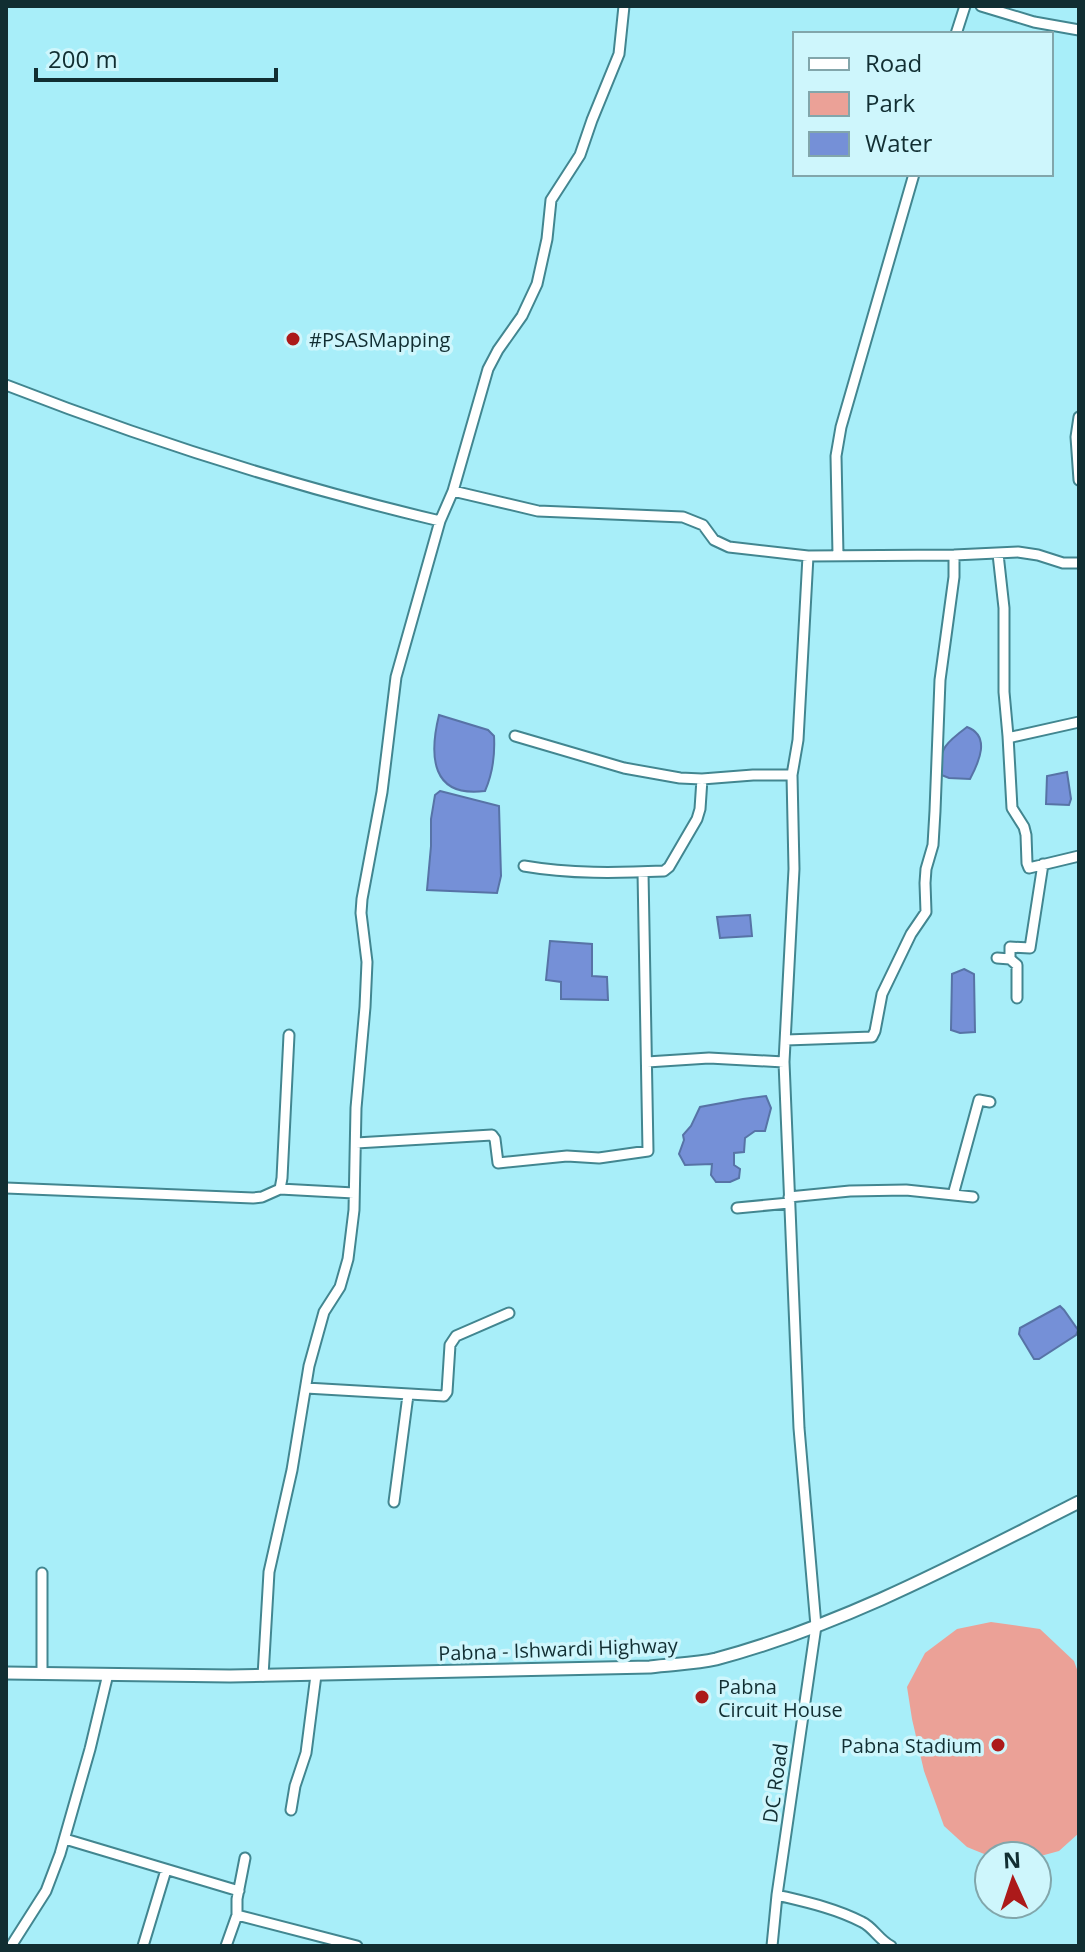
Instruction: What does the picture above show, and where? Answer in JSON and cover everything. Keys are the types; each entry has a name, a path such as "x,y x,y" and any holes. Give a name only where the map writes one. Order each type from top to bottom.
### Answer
{"main road":[{"name":"Pabna - Ishwardi Highway","path":"6,1673 316,1675 650,1667 714,1659 816,1626 921,1582 1079,1502"}],"street":[{"path":"263,1676 269,1572 292,1470 309,1366 324,1312 340,1287 348,1259 367,962 362,899 382,792 396,677 440,521 453,491 488,369 522,316 537,284 545,252 551,200 580,155 619,54 624,6"},
{"path":"957,32 965,6"},
{"path":"981,6 1034,22 1079,30"},
{"path":"838,555 836,456 841,427 913,176"},
{"path":"6,385 93,419 234,465 440,521"},
{"path":"1079,417 1076,437 1079,480"},
{"path":"453,491 538,511 683,517 703,525 714,540 729,547 808,556 1018,552 1063,563 1079,563"},
{"path":"998,554 1004,608 1004,692 1012,808 1024,827 1029,868 1079,856"},
{"path":"786,1040 872,1037 882,994 911,934 926,912 926,869 934,834 940,680 954,577 954,555"},
{"name":"DC Road","path":"772,1946 816,1626 799,1428 784,1062 794,869 792,775 798,740 808,556"},
{"path":"1008,736 1079,722"},
{"path":"515,736 624,768 680,778 792,775"},
{"path":"524,866 568,871 664,871 697,819 702,779"},
{"path":"1010,959 1010,947 1030,948 1043,864"},
{"path":"356,1143 492,1135 498,1163 567,1156 599,1158 648,1151 643,872"},
{"path":"997,958 1010,959 1017,965 1017,998"},
{"path":"280,1189 289,1035"},
{"path":"647,1062 709,1058 784,1062"},
{"path":"953,1195 979,1100 990,1102"},
{"path":"6,1188 253,1198 280,1189 354,1193"},
{"path":"737,1208 864,1190 906,1190 973,1197"},
{"path":"306,1388 444,1396 447,1392 450,1345 456,1336 509,1313"},
{"path":"394,1502 408,1395"},
{"path":"42,1573 42,1673"},
{"path":"11,1946 46,1891 65,1839 108,1674"},
{"path":"291,1810 306,1753 316,1675"},
{"path":"65,1839 239,1891"},
{"path":"226,1946 237,1915 245,1858"},
{"path":"143,1946 166,1870"},
{"path":"777,1895 837,1910 866,1923 891,1946"},
{"path":"237,1915 357,1946"}],"green space":[{"name":"Pabna Stadium","path":"991,1622 1040,1629 1074,1661 1079,1675 1079,1833 1059,1851 1053,1853 1053,1840 973,1840 973,1849 944,1826 924,1771 907,1687 925,1653 957,1629"}],"water":[{"path":"439,715 488,730 494,736 490,778 485,791 454,788 444,781 435,759"},
{"path":"967,727 974,731 981,743 970,779 939,774 946,746"},
{"path":"1067,772 1069,805 1046,804 1047,776"},
{"path":"440,791 499,806 501,876 497,893 427,890 431,819 435,795"},
{"path":"750,915 752,936 720,938 717,917"},
{"path":"550,941 592,944 592,976 607,977 608,1000 561,999 561,982 546,980"},
{"path":"964,969 974,974 975,1032 960,1033 951,1030 952,974"},
{"path":"766,1096 771,1108 765,1131 755,1131 745,1138 744,1152 734,1153 734,1165 740,1169 739,1178 716,1182 711,1175 712,1164 685,1165 679,1154 683,1135 700,1107"},
{"path":"1060,1306 1078,1330 1076,1335 1039,1359 1034,1359 1019,1334 1020,1328"}],"place":[{"name":"#PSASMapping","path":"293,339"},
{"name":"Pabna Circuit House","path":"702,1697"},
{"name":"Pabna Stadium","path":"998,1745"}]}
